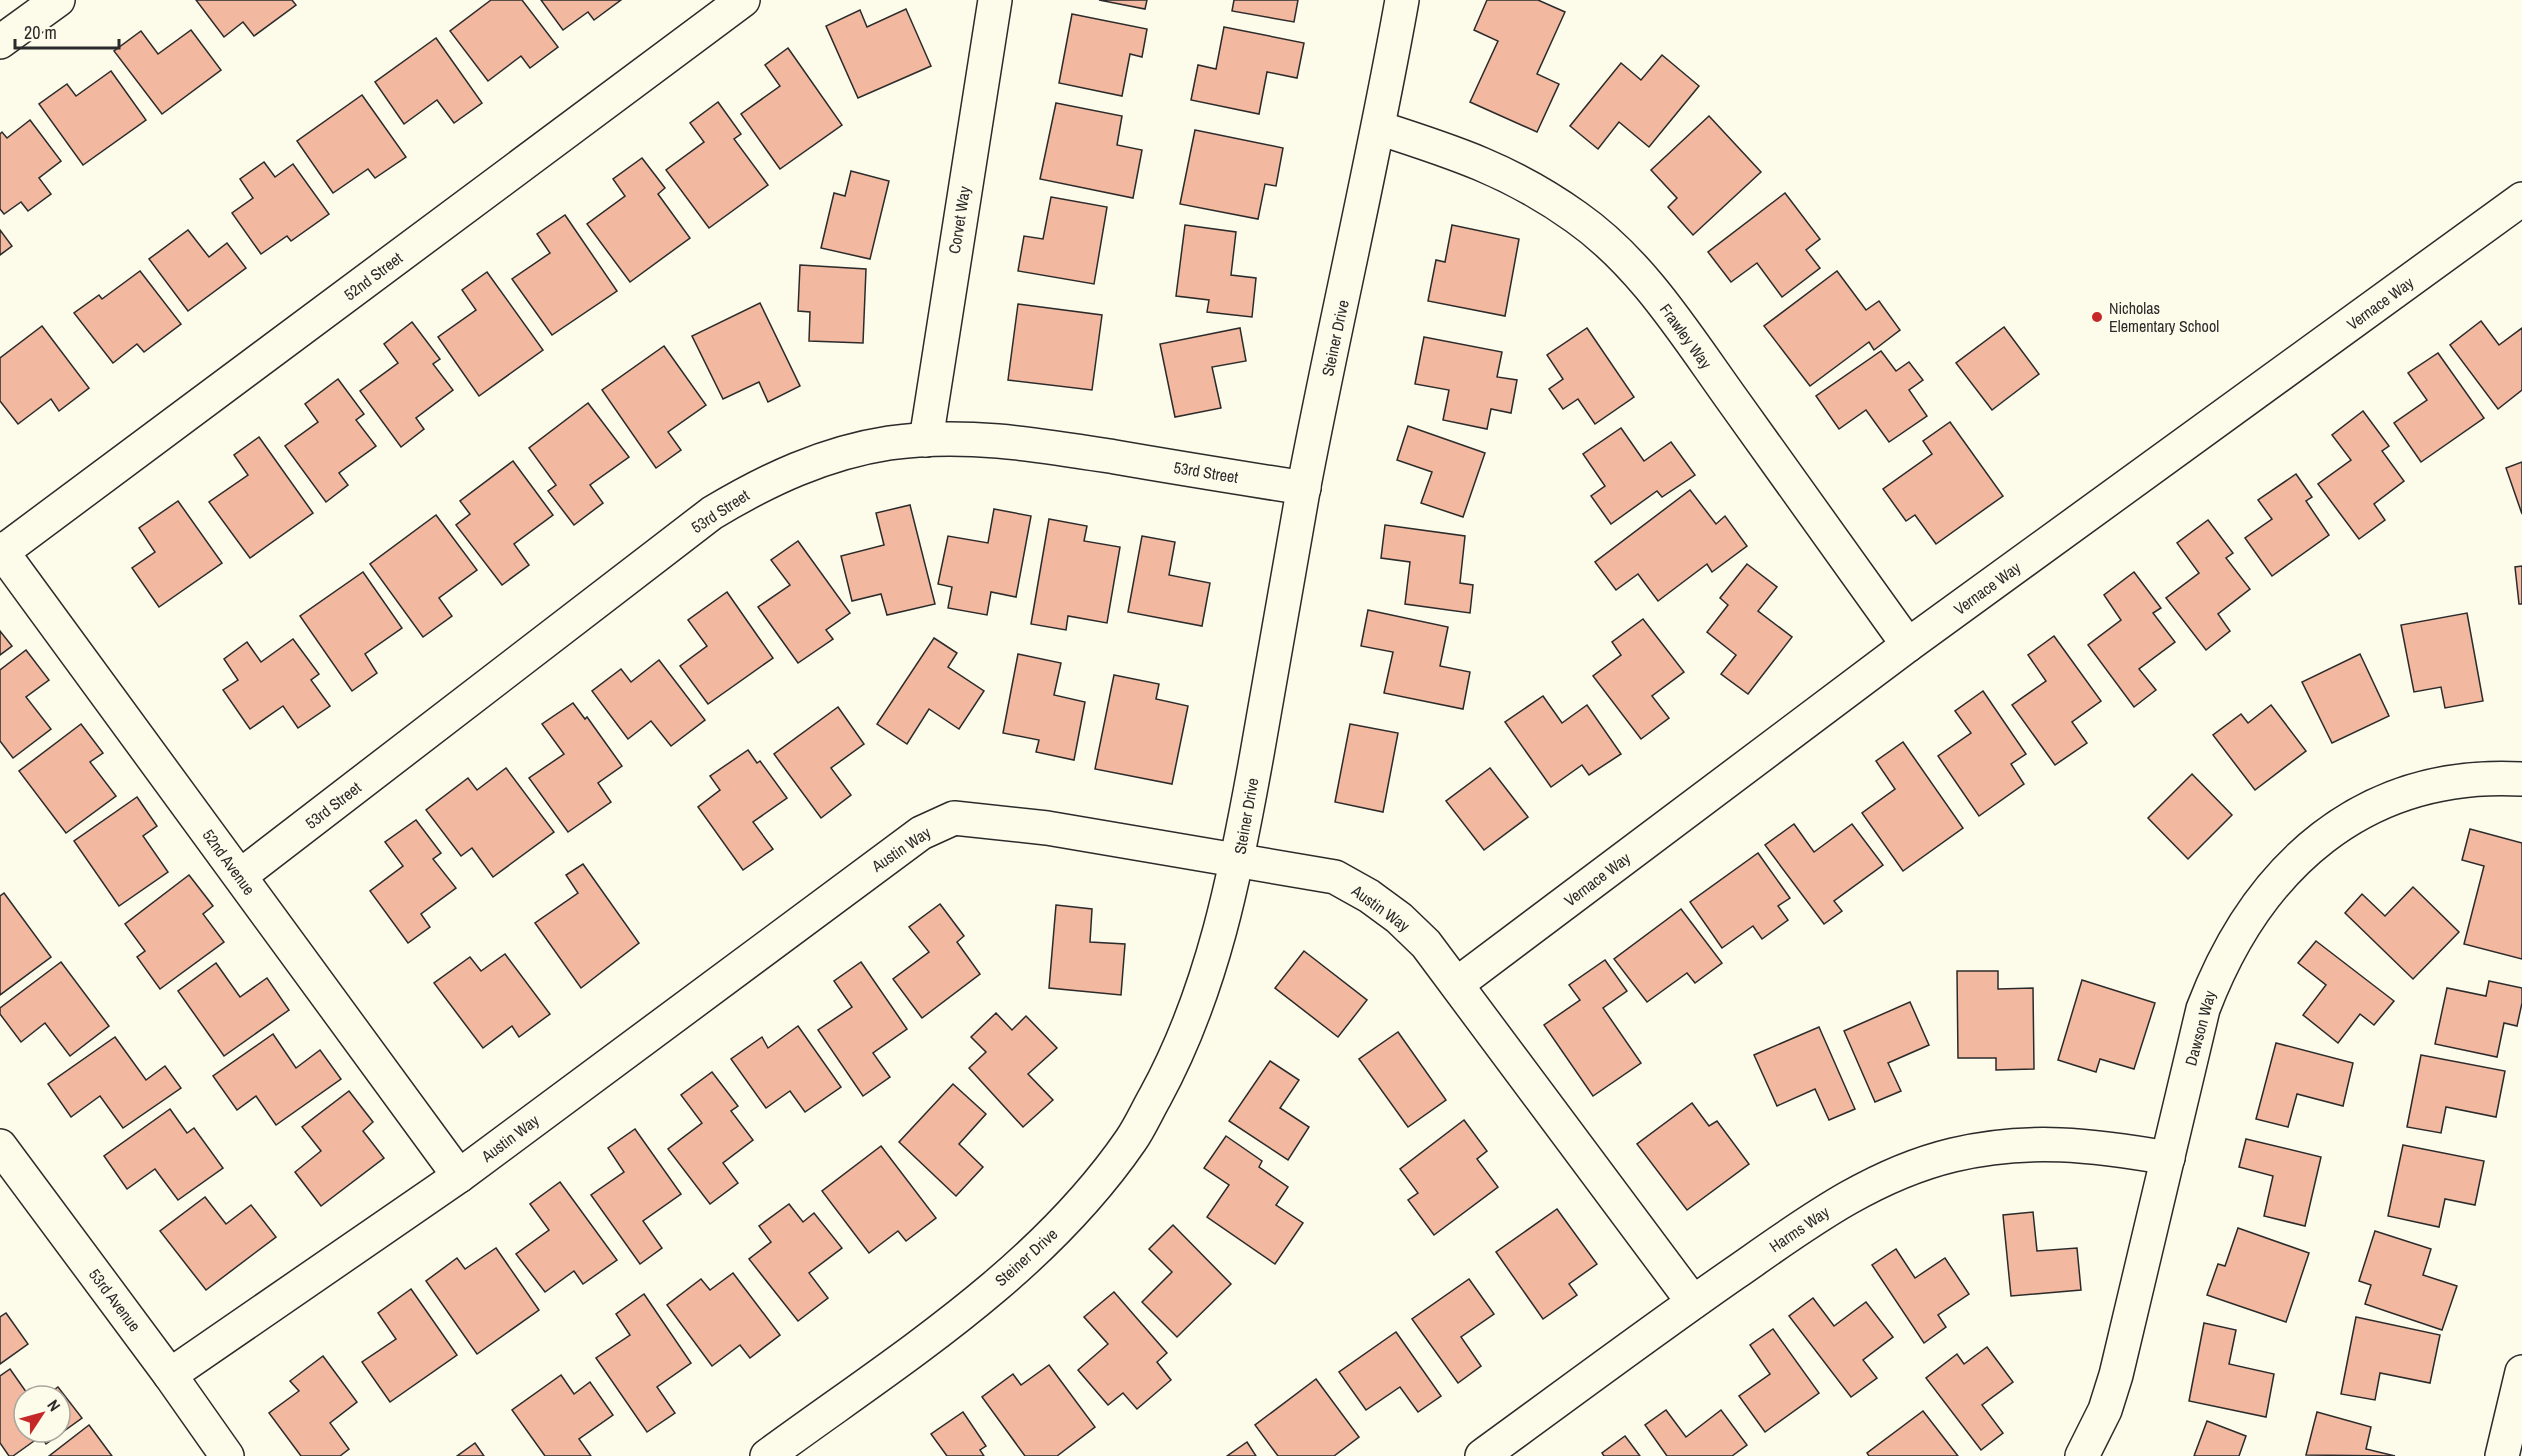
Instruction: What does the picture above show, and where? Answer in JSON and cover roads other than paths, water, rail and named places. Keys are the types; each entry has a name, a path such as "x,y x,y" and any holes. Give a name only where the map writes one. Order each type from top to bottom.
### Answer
{"street":[{"path":"0,42 58,0"},
{"name":"52nd Street","path":"1,551 744,0"},
{"name":"Corvet Way","path":"926,440 995,0"},
{"name":"Steiner Drive","path":"767,1456 960,1314 1037,1250 1079,1205 1132,1139 1176,1058 1208,972 1238,862 1304,488 1379,128 1402,0"},
{"name":"Frawley Way","path":"1379,128 1478,161 1513,177 1578,218 1608,243 1660,299 1908,645"},
{"name":"Vernace Way","path":"1457,984 1908,645 2522,200"},
{"name":"53rd Street","path":"240,876 712,513 779,476 814,462 888,443 965,438 1041,445 1304,488"},
{"name":"52nd Avenue","path":"1,551 459,1176"},
{"name":"Dawson Way","path":"2082,1456 2105,1410 2115,1375 2203,1009 2217,971 2253,912 2277,879 2306,850 2338,825 2373,806 2411,790 2451,781 2491,777 2522,778"},
{"name":"Austin Way","path":"170,1375 459,1176 921,833 954,818 1047,828 1238,862 1316,873 1335,877 1352,886 1399,918 1426,944 1693,1302"},
{"name":"Harms Way","path":"1482,1456 1693,1302 1851,1195 1918,1165 1989,1148 2061,1143 2098,1146 2168,1158"},
{"name":"53rd Avenue","path":"0,1146 170,1375 226,1456"},
{"path":"2502,1456 2522,1371"}],"place":[{"name":"Nicholas Elementary School","path":"2097,317"}]}
